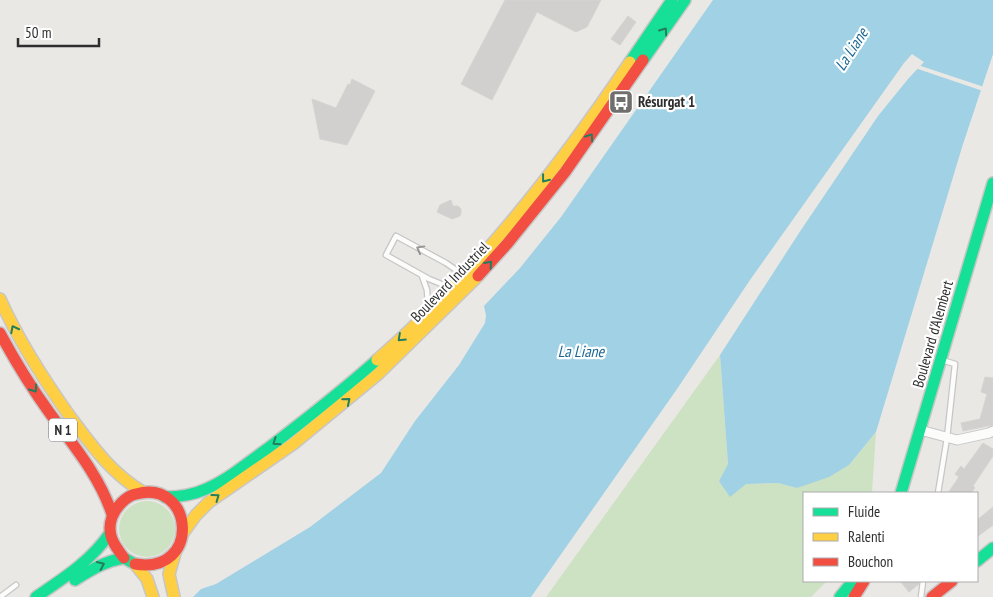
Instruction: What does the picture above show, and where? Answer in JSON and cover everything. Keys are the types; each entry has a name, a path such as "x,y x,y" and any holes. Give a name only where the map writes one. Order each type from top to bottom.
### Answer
{"main road":[{"name":"Boulevard Industriel","path":"165,497 184,497 211,487 290,433 342,390 452,288 467,283 511,222 553,169 672,0"},
{"name":"Boulevard Industriel","path":"184,533 196,515 209,502 292,444 378,374 524,224 574,160 685,0"},
{"name":"Boulevard d'Alembert","path":"901,492 993,183"},
{"name":"N 1","path":"0,299 38,369 85,437 119,474 143,492"},
{"name":"N 1","path":"0,333 29,382 91,468 107,497 112,514"},
{"path":"174,597 169,571 184,533 183,522 178,510 165,497 157,493 143,492 134,494 118,505 112,514 110,533 115,548 124,558 135,564 146,566 158,564 175,553"},
{"path":"51,592 87,560 110,533"},
{"path":"978,560 993,548"},
{"path":"36,597 51,592 93,568 124,558"},
{"path":"135,564 145,576 152,594"},
{"path":"840,597 852,582"},
{"path":"854,597 863,582"},
{"path":"932,597 951,582"}],"street":[{"path":"920,430 947,438 962,440 993,431"}],"lane":[{"path":"452,288 386,255 396,236 446,263 467,283"},
{"path":"421,274 427,290 427,313"},
{"path":"938,492 947,438 955,364 941,360"},
{"path":"921,597 923,582"},
{"path":"0,597 16,585"}],"green space":[{"path":"720,355 728,465 719,481 746,484 778,483 797,488 849,465 876,432 872,492 803,492 803,582 826,582 811,597 546,597"},
{"path":"141,501 153,501 163,505 171,513 175,529 171,545 163,553 153,557 141,557 131,553 123,545 119,535 119,523 123,513 131,505"}],"water":[{"name":"La Liane","path":"713,0 993,0 993,54 963,144 876,432 849,465 829,477 797,488 778,483 746,484 730,497 719,481 728,464 720,355 878,116 924,62 912,54 750,280 677,389 531,597 193,597 201,589 216,584 310,527 381,473 415,421 459,365 485,323 484,306 520,268 561,217"}],"pier":[{"path":"918,65 984,87 983,91 915,68"}],"building":[{"path":"505,0 601,0 587,27 576,32 537,12 492,100 461,84"},
{"path":"628,16 636,22 620,45 611,39"},
{"path":"352,79 375,91 347,145 320,139 312,99 336,108"},
{"path":"451,200 453,206 458,206 461,209 460,216 452,219 437,212 440,205"},
{"path":"985,377 993,378 993,425 963,431 961,423 980,419 987,394 981,392"},
{"path":"983,443 993,449 993,456 973,486 975,488 972,492 949,492 959,477 955,474 961,466 964,469"},
{"path":"993,507 993,525 978,536 978,519"},
{"path":"901,582 919,582 919,584 909,592"}],"traffic: fast":[{"path":"630,62 672,0"},
{"path":"643,60 685,0"},
{"path":"901,492 993,183"},
{"path":"165,497 196,493 230,476 309,416 377,360"},
{"path":"36,597 86,561 110,533"},
{"path":"978,560 993,548"},
{"path":"75,580 111,561 124,558 133,563"},
{"path":"840,597 852,582"}],"traffic: slow":[{"path":"377,360 448,292 513,219 574,142 630,62"},
{"path":"183,533 196,515 209,502 293,444 378,374 478,276"},
{"path":"0,299 32,360 71,418 112,468 143,492"},
{"path":"174,597 169,574 175,553"},
{"path":"135,564 147,579 153,597"}],"traffic: jam":[{"path":"478,276 507,244 565,172 643,60"},
{"path":"0,333 36,393 93,473 112,514"},
{"path":"124,558 114,544 110,529 110,523 116,509 125,500 136,494 155,493 170,500 179,512 182,527 180,542 172,555 157,563 135,564"},
{"path":"854,597 863,582"},
{"path":"932,597 951,582"}],"place":[{"name":"Résurgat 1","path":"621,102"}]}
